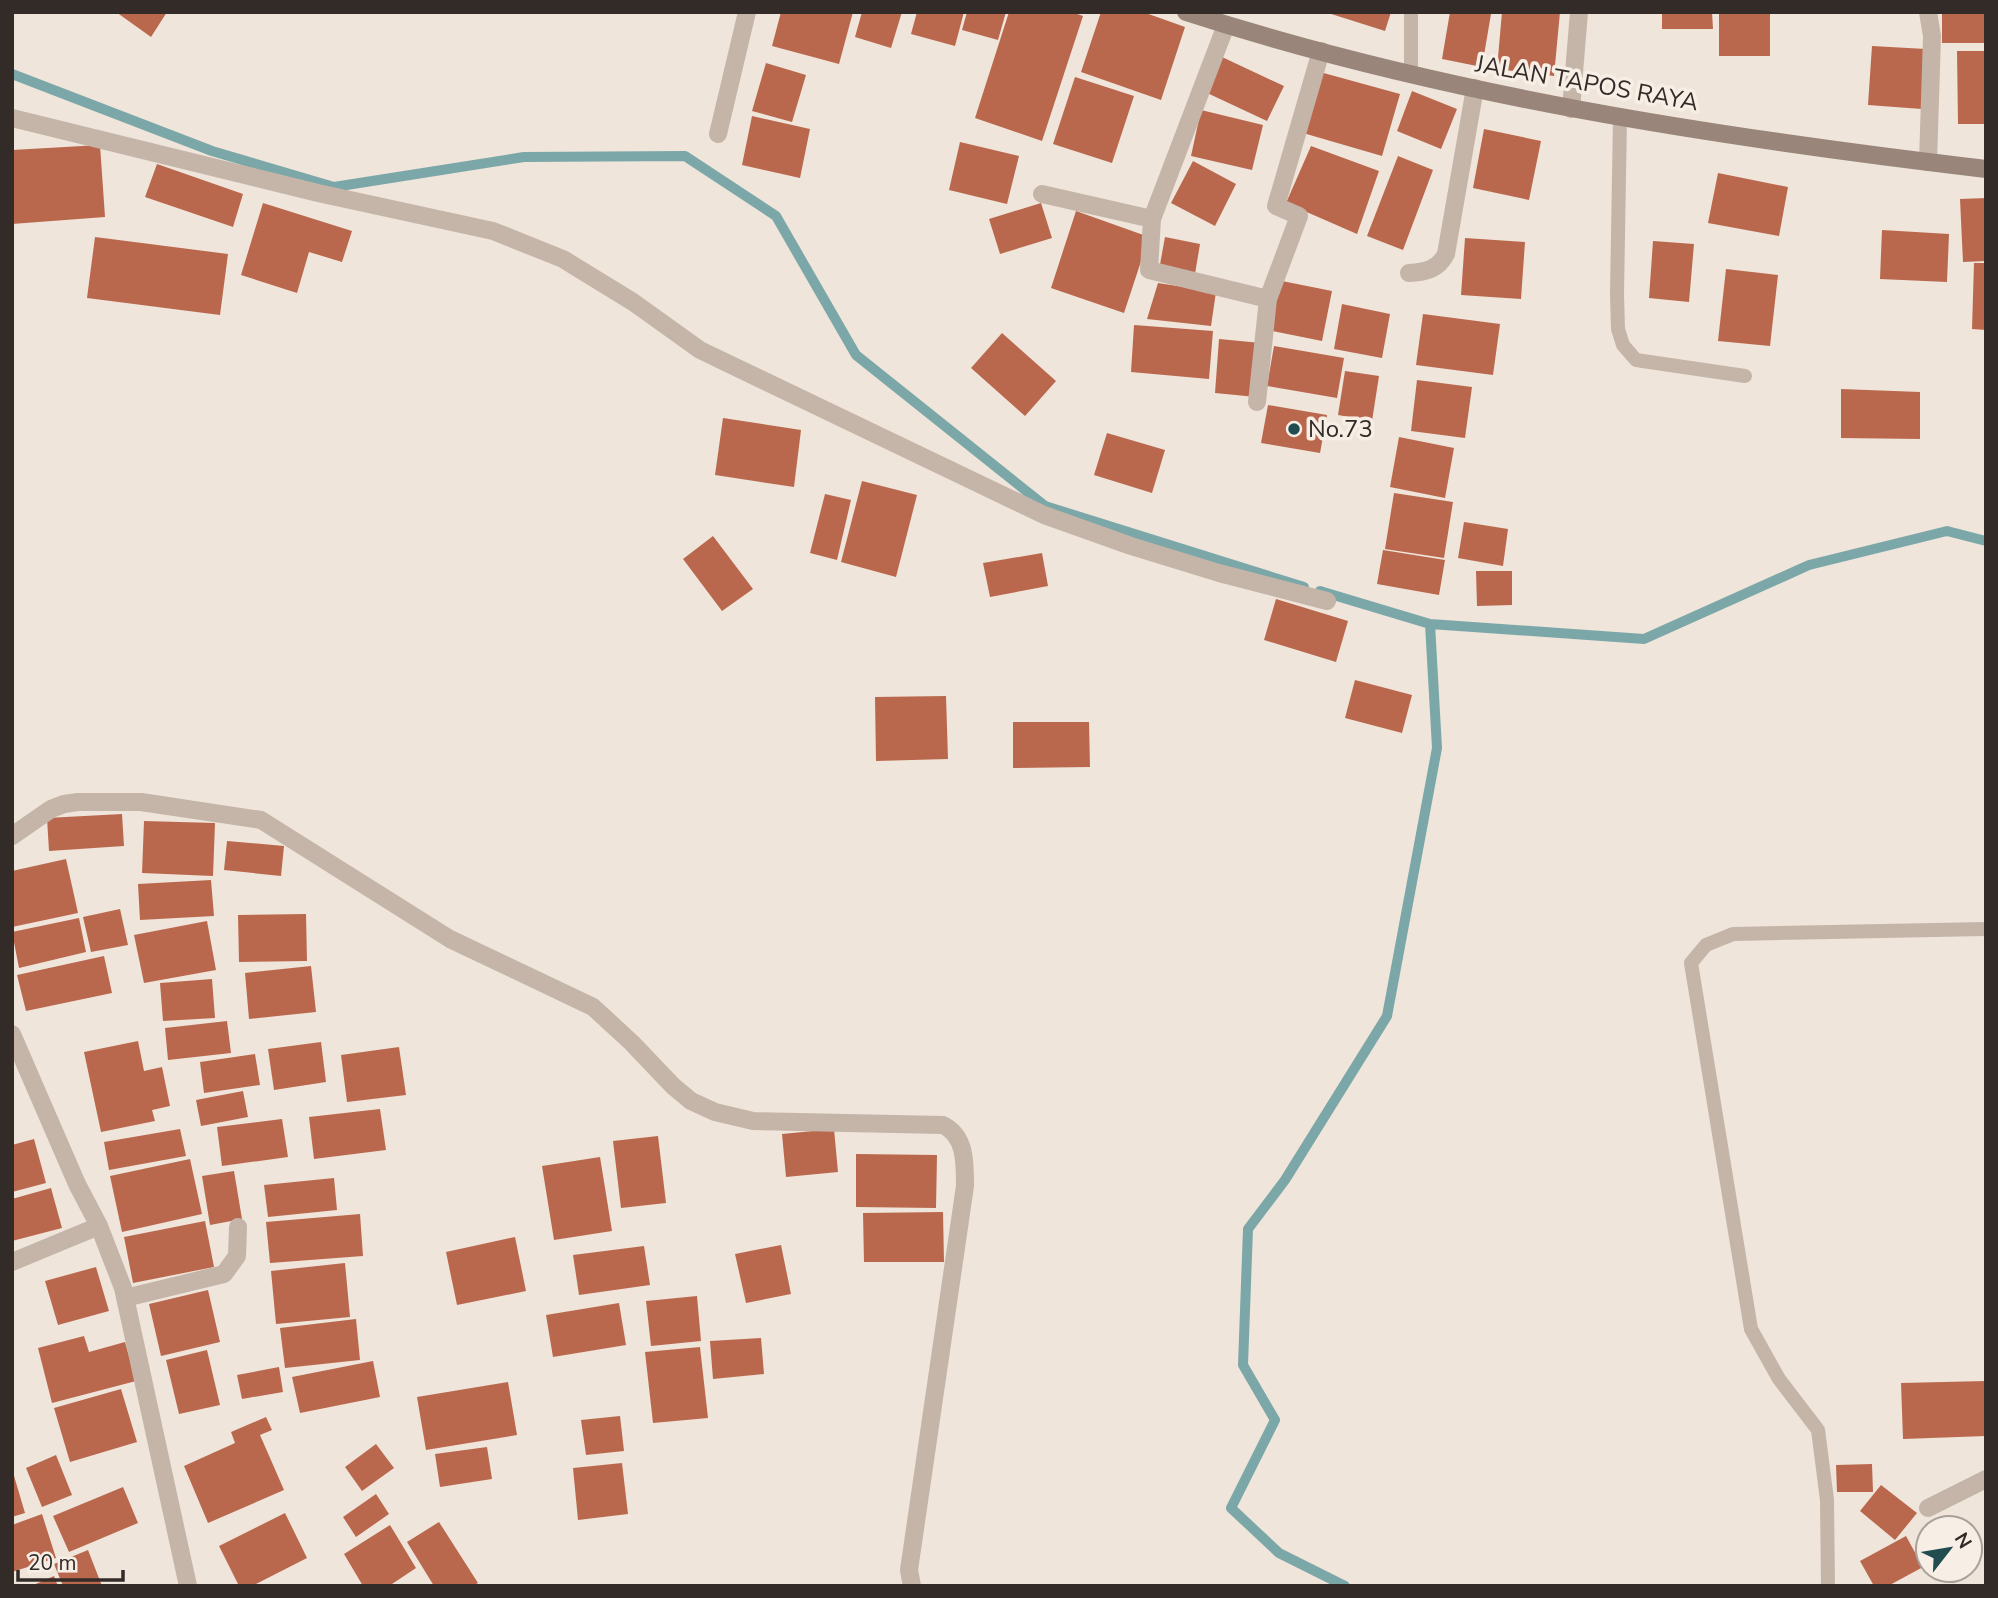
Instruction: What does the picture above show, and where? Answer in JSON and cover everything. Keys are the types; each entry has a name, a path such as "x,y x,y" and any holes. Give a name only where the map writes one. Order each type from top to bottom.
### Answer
{"main road":[{"name":"JALAN TAPOS RAYA","path":"1186,12 1321,51 1475,89 1571,108 1847,152 1986,169"}],"street":[{"path":"718,134 747,12"},
{"path":"1571,108 1579,12"},
{"path":"1928,12 1932,36 1928,162"},
{"path":"1226,25 1152,219 1149,271 1268,299"},
{"path":"1257,402 1268,299 1299,216 1276,206 1321,51"},
{"path":"1409,273 1432,269 1446,254 1475,89"},
{"path":"12,117 318,193 493,231 563,259 632,302 700,350 1044,515 1193,565 1327,601"},
{"path":"1042,194 1152,219"},
{"path":"12,836 51,809 78,802 141,802 261,820 450,939 593,1007 673,1086 691,1101 715,1112 753,1121 943,1125 950,1128 957,1136 963,1152 965,1186 909,1570 912,1586"},
{"path":"12,1034 77,1184 99,1226 125,1298 188,1586"},
{"path":"12,1262 99,1226"},
{"path":"125,1298 224,1274 237,1256 238,1227"},
{"path":"1928,1508 1986,1479"}],"lane":[{"path":"1411,12 1411,73"},
{"path":"1620,117 1617,295 1618,330 1623,345 1636,360 1745,376"},
{"path":"1828,1586 1827,1500 1818,1430 1779,1379 1751,1328 1691,963 1706,945 1734,934 1986,929"}],"building":[{"path":"116,12 167,12 151,37"},
{"path":"781,12 853,12 839,64 772,46"},
{"path":"862,12 902,12 891,48 855,37"},
{"path":"917,12 964,12 955,46 911,34"},
{"path":"967,12 1006,12 998,40 962,30"},
{"path":"1009,12 1072,12 1083,16 1042,141 975,118"},
{"path":"1101,12 1143,12 1185,27 1161,100 1081,72"},
{"path":"1325,12 1391,12 1385,31"},
{"path":"1450,12 1491,14 1482,67 1442,59"},
{"path":"1502,12 1560,12 1554,76 1497,69"},
{"path":"1662,12 1712,12 1713,29 1662,29"},
{"path":"1719,12 1770,12 1770,56 1719,56"},
{"path":"1942,12 1986,12 1986,43 1942,43"},
{"path":"1872,46 1926,49 1922,109 1868,105"},
{"path":"1957,51 1986,51 1986,124 1958,124"},
{"path":"1222,57 1284,86 1267,121 1205,92"},
{"path":"766,63 806,75 792,122 752,111"},
{"path":"1320,72 1400,94 1382,156 1303,133"},
{"path":"1075,77 1134,96 1112,163 1053,144"},
{"path":"1412,91 1457,109 1441,149 1397,131"},
{"path":"1201,110 1263,125 1252,170 1191,156"},
{"path":"752,116 810,129 800,178 742,165"},
{"path":"1484,129 1541,141 1529,200 1473,188"},
{"path":"960,142 1019,156 1007,204 949,190"},
{"path":"100,145 105,217 12,224 12,150"},
{"path":"1311,146 1379,171 1357,234 1286,203"},
{"path":"1398,156 1433,170 1403,250 1367,236"},
{"path":"1193,161 1236,184 1215,226 1171,203"},
{"path":"157,164 243,194 233,227 145,197"},
{"path":"1718,173 1788,187 1779,236 1708,223"},
{"path":"1986,198 1986,261 1963,262 1960,199"},
{"path":"263,203 352,231 342,262 309,252 297,293 241,275"},
{"path":"1041,203 1052,238 1000,254 989,219"},
{"path":"1076,211 1149,237 1124,313 1051,288"},
{"path":"1882,230 1949,234 1947,282 1880,279"},
{"path":"95,237 228,254 220,315 87,298"},
{"path":"1165,237 1200,244 1195,274 1159,270"},
{"path":"1465,238 1525,242 1521,299 1461,295"},
{"path":"1653,241 1694,244 1689,302 1649,298"},
{"path":"1974,263 1986,263 1986,330 1972,329"},
{"path":"1726,269 1778,275 1770,346 1718,341"},
{"path":"1277,280 1332,291 1322,341 1268,330"},
{"path":"1158,283 1216,292 1211,326 1147,319"},
{"path":"1342,304 1390,314 1382,358 1334,349"},
{"path":"1423,314 1500,324 1493,375 1416,365"},
{"path":"1134,325 1213,331 1209,379 1131,372"},
{"path":"1002,333 1056,381 1025,416 971,368"},
{"path":"1219,339 1261,343 1256,397 1215,393"},
{"path":"1274,346 1344,358 1337,398 1267,386"},
{"path":"1345,371 1379,376 1372,421 1338,415"},
{"path":"1417,380 1472,387 1465,438 1411,431"},
{"path":"1841,389 1920,392 1920,439 1841,438"},
{"name":"No.73","path":"1268,405 1327,415 1320,453 1261,443"},
{"path":"723,418 801,430 794,487 715,475"},
{"path":"1107,433 1165,450 1152,493 1094,475"},
{"path":"1399,437 1454,448 1445,498 1390,487"},
{"path":"862,481 917,495 896,577 841,562"},
{"path":"1394,493 1453,502 1444,558 1385,549"},
{"path":"825,494 851,500 837,560 810,553"},
{"path":"1464,522 1508,529 1503,566 1458,558"},
{"path":"713,536 753,589 722,611 683,559"},
{"path":"1383,550 1445,560 1439,595 1377,584"},
{"path":"1042,553 1048,586 990,597 983,563"},
{"path":"1476,571 1512,571 1512,605 1477,606"},
{"path":"1276,599 1348,621 1336,662 1264,640"},
{"path":"1355,680 1412,695 1402,733 1345,718"},
{"path":"946,696 948,759 876,761 875,697"},
{"path":"1013,722 1089,722 1090,767 1013,768"},
{"path":"122,814 124,846 49,851 47,818"},
{"path":"144,821 215,823 213,876 142,873"},
{"path":"227,841 284,846 281,876 224,870"},
{"path":"66,859 78,913 12,927 12,871"},
{"path":"211,880 214,916 140,920 138,884"},
{"path":"120,909 128,945 91,952 83,917"},
{"path":"306,914 307,961 239,962 238,915"},
{"path":"79,918 86,952 19,968 12,932"},
{"path":"207,921 216,970 144,983 134,935"},
{"path":"104,956 112,993 26,1011 17,975"},
{"path":"311,966 316,1012 249,1019 245,973"},
{"path":"212,979 215,1018 163,1021 160,983"},
{"path":"227,1021 231,1053 168,1060 165,1028"},
{"path":"138,1041 144,1071 162,1067 170,1106 152,1110 155,1121 101,1132 84,1052"},
{"path":"321,1042 326,1082 274,1090 268,1049"},
{"path":"399,1047 406,1095 347,1102 341,1055"},
{"path":"255,1054 260,1085 204,1093 200,1062"},
{"path":"243,1091 248,1117 201,1126 196,1100"},
{"path":"380,1109 386,1150 314,1159 309,1117"},
{"path":"282,1119 288,1157 222,1166 217,1127"},
{"path":"180,1129 186,1156 109,1170 104,1142"},
{"path":"834,1129 838,1172 786,1177 782,1134"},
{"path":"658,1136 666,1203 621,1208 613,1141"},
{"path":"34,1139 46,1183 12,1192 12,1145"},
{"path":"856,1154 937,1155 936,1208 856,1207"},
{"path":"600,1157 612,1231 554,1240 542,1166"},
{"path":"190,1159 202,1214 122,1232 110,1176"},
{"path":"234,1171 242,1219 210,1225 202,1176"},
{"path":"334,1178 337,1210 268,1217 264,1185"},
{"path":"51,1188 62,1228 12,1241 12,1199"},
{"path":"943,1212 944,1262 864,1262 863,1213"},
{"path":"360,1214 363,1256 270,1263 266,1222"},
{"path":"205,1221 214,1267 133,1283 124,1237"},
{"path":"515,1237 526,1291 457,1305 446,1252"},
{"path":"781,1245 791,1294 746,1303 735,1254"},
{"path":"644,1246 650,1285 579,1295 573,1255"},
{"path":"345,1263 350,1317 276,1324 271,1271"},
{"path":"96,1267 109,1311 58,1325 45,1281"},
{"path":"208,1290 220,1342 161,1356 149,1304"},
{"path":"697,1296 701,1341 651,1346 646,1301"},
{"path":"619,1303 626,1345 553,1357 546,1315"},
{"path":"356,1319 360,1360 285,1368 280,1328"},
{"path":"84,1336 89,1352 125,1342 136,1381 52,1403 38,1348"},
{"path":"761,1338 764,1374 713,1379 710,1341"},
{"path":"700,1347 708,1418 653,1423 645,1352"},
{"path":"207,1350 220,1405 179,1414 166,1360"},
{"path":"373,1361 380,1397 300,1413 292,1377"},
{"path":"279,1367 283,1392 242,1399 237,1375"},
{"path":"1986,1381 1986,1436 1903,1439 1901,1383"},
{"path":"508,1382 517,1435 426,1450 417,1397"},
{"path":"121,1389 137,1442 70,1462 54,1408"},
{"path":"620,1416 624,1451 586,1455 581,1420"},
{"path":"266,1417 272,1430 260,1435 284,1490 208,1523 184,1466 235,1443 231,1432"},
{"path":"376,1444 394,1468 362,1491 345,1467"},
{"path":"487,1447 492,1479 440,1487 435,1454"},
{"path":"56,1455 72,1495 42,1507 26,1468"},
{"path":"622,1463 628,1514 578,1520 573,1468"},
{"path":"1872,1464 1873,1492 1837,1492 1836,1465"},
{"path":"12,1469 25,1513 12,1517"},
{"path":"1881,1485 1917,1513 1895,1540 1860,1511"},
{"path":"123,1487 138,1523 69,1552 53,1516"},
{"path":"376,1494 389,1514 356,1537 343,1517"},
{"path":"285,1513 307,1558 252,1586 239,1586 219,1546"},
{"path":"42,1514 56,1558 12,1572 12,1525"},
{"path":"439,1522 478,1583 473,1586 434,1586 407,1542"},
{"path":"390,1525 416,1568 389,1586 363,1586 344,1554"},
{"path":"1906,1536 1914,1551 1914,1572 1888,1586 1874,1586 1860,1561"},
{"path":"88,1550 102,1586 63,1586 54,1564"},
{"path":"54,1576 58,1586 31,1586"}],"waterway":[{"path":"12,74 212,151 334,187 524,157 685,156 776,216 856,355 1045,506 1304,587"},
{"path":"1320,591 1430,624 1644,639 1809,565 1947,531 1986,541"},
{"path":"1345,1586 1279,1553 1231,1508 1275,1420 1243,1365 1248,1229 1285,1180 1387,1016 1437,748 1430,624"}],"place":[{"name":"No.73","path":"1294,429"}]}
